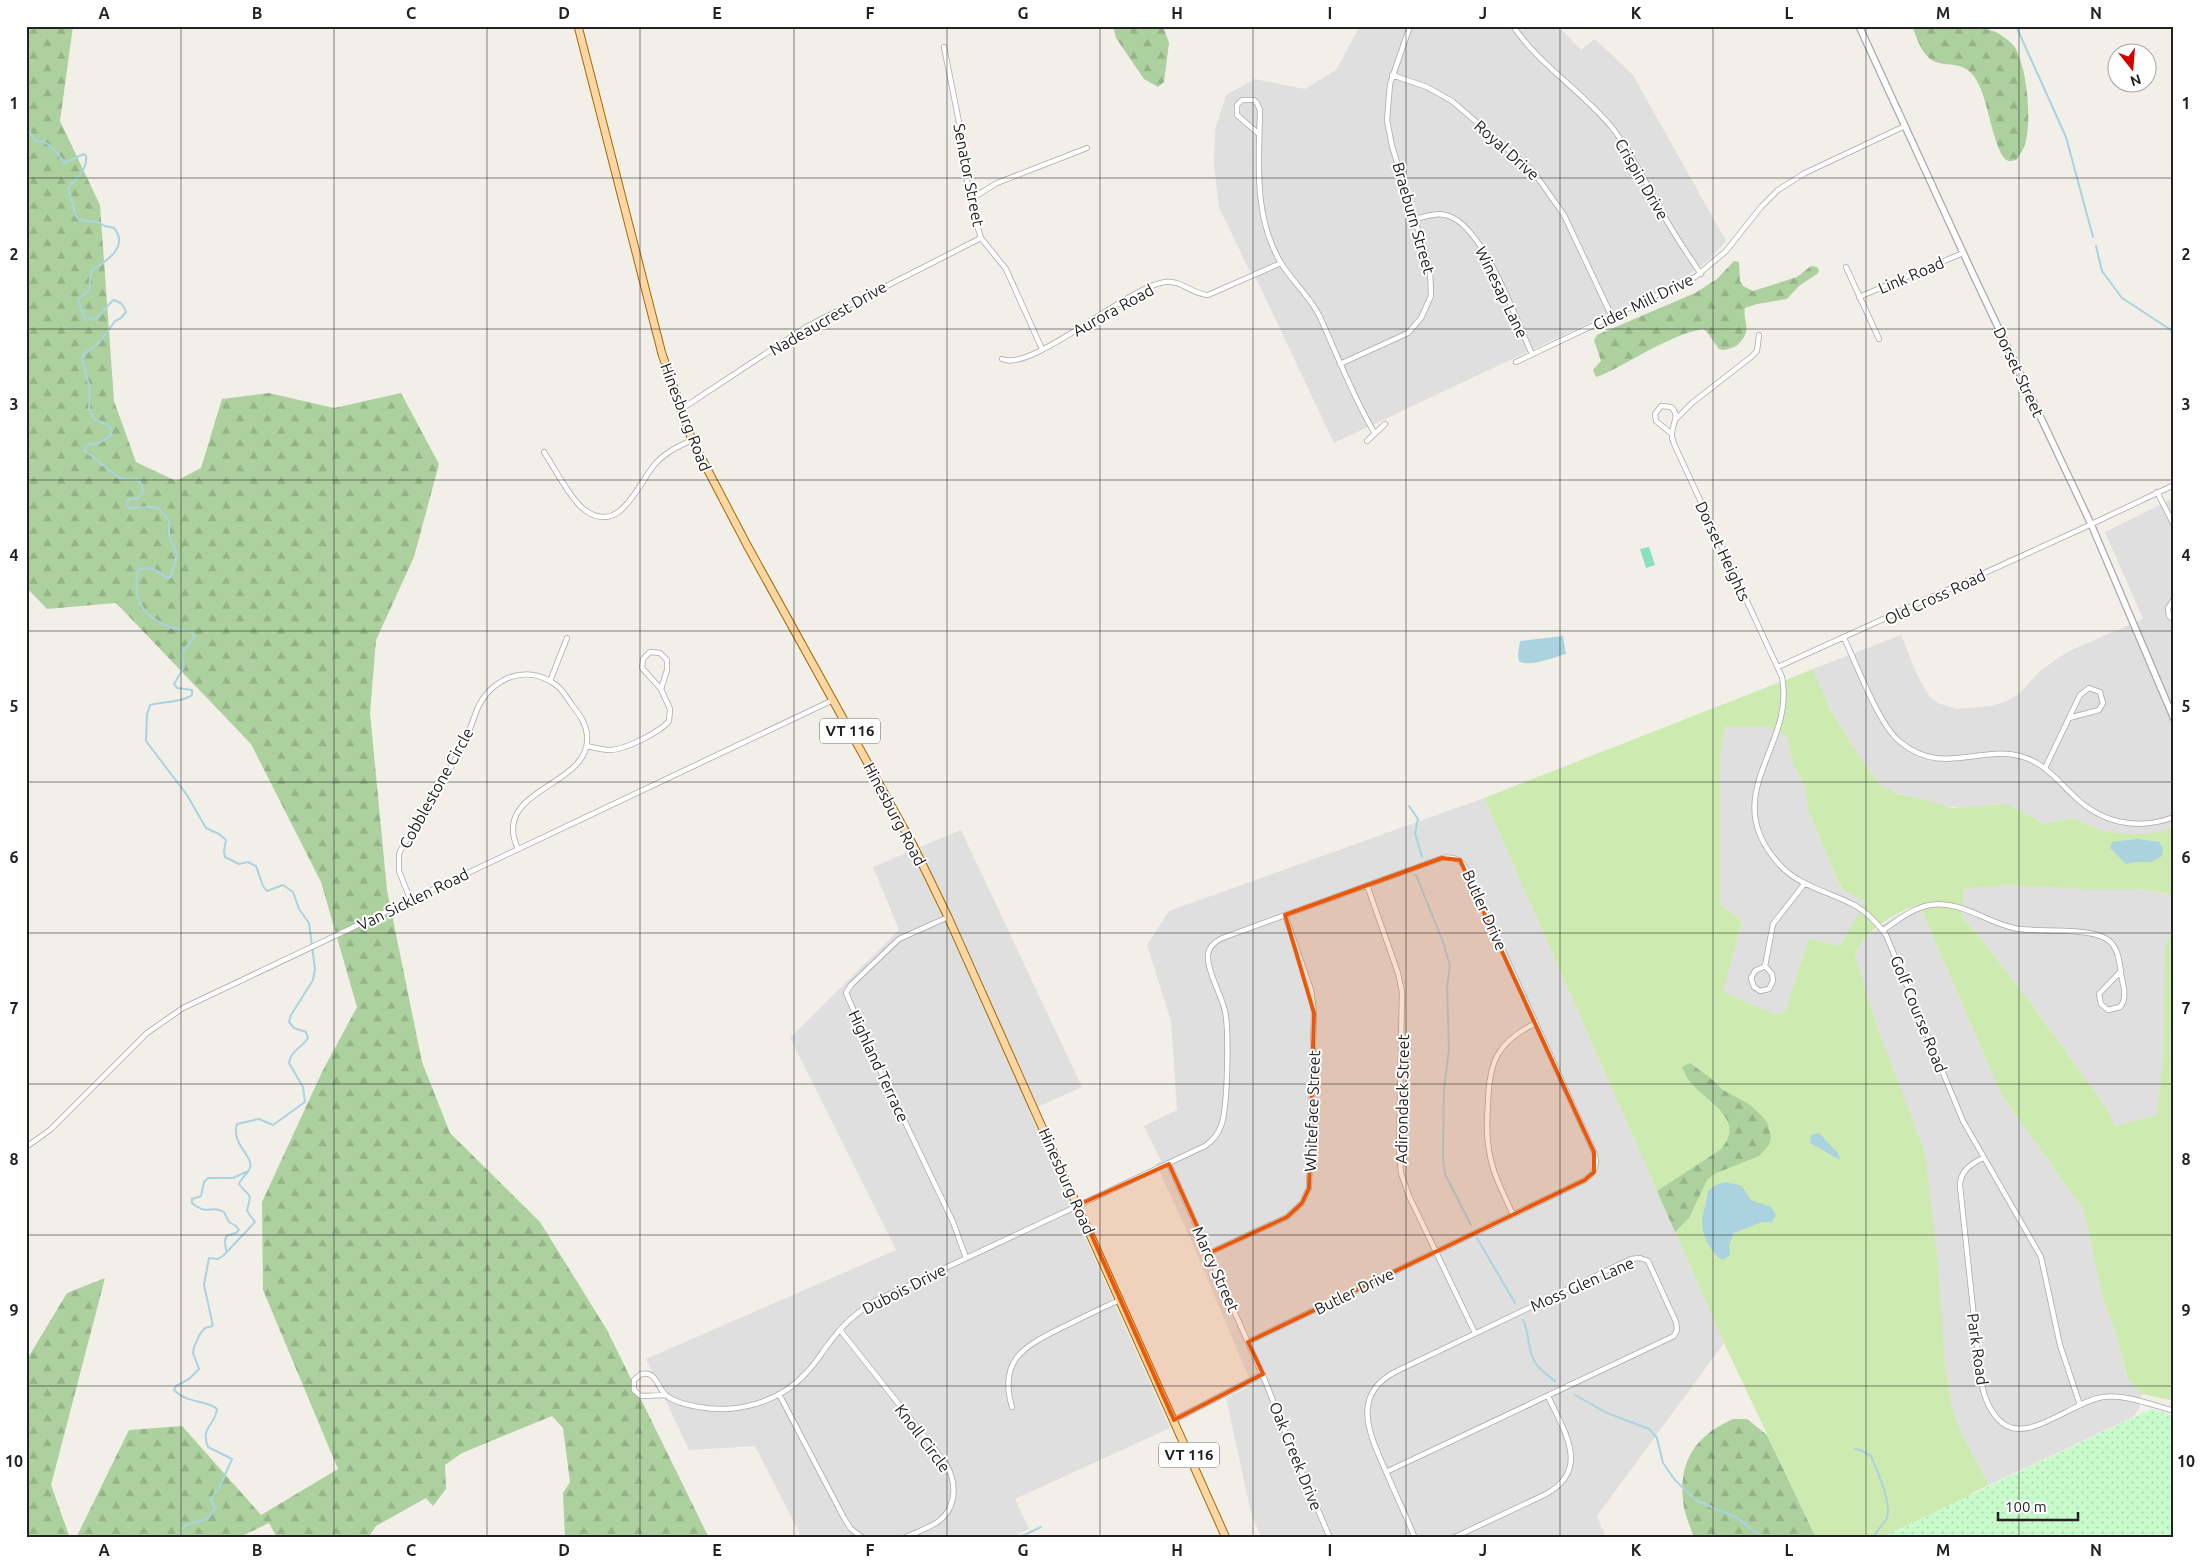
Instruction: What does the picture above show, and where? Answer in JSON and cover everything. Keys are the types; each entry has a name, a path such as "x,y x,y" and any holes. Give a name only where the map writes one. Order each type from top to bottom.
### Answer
{"main road":[{"name":"Hinesburg Road","path":"578,26 655,328 680,410 692,440 728,511 913,845 948,917 1078,1204 1226,1538"}],"street":[{"name":"Braeburn Street","path":"1340,364 1404,336 1424,314 1431,296 1432,276 1388,128 1387,104 1392,75 1410,26"},
{"name":"Crispin Drive","path":"1513,26 1535,54 1591,106 1618,136 1640,169 1671,228 1701,274"},
{"name":"Dorset Street","path":"1859,26 1963,253 2091,524 2174,719"},
{"name":"Senator Street","path":"944,47 961,132 966,176 981,238 1006,269 1042,348"},
{"name":"Royal Drive","path":"1392,75 1427,87 1445,97 1533,171 1544,184 1564,215 1612,318"},
{"path":"1260,134 1237,115 1237,105 1242,100 1252,99 1259,105 1260,134 1259,185 1262,213 1270,240 1281,263 1314,306 1360,407 1374,432"},
{"name":"Cider Mill Drive","path":"1516,362 1677,288 1701,274 1726,251 1761,207 1778,190 1805,173 1905,126"},
{"path":"971,199 997,183 1087,148"},
{"name":"Winesap Lane","path":"1415,219 1444,215 1457,221 1469,232 1486,254 1532,354"},
{"name":"Nadeaucrest Drive","path":"680,410 806,327 981,238"},
{"name":"Link Road","path":"1859,297 1963,253"},
{"name":"Aurora Road","path":"1002,359 1016,360 1042,348 1122,302 1160,284 1178,283 1198,293 1208,295 1281,263"},
{"path":"1846,267 1879,338"},
{"path":"1672,434 1676,419 1692,402 1751,357 1756,351 1759,335"},
{"name":"Dorset Heights","path":"1676,419 1676,412 1668,405 1661,406 1655,414 1658,424 1672,434 1678,454 1778,667"},
{"path":"1367,441 1374,432 1385,424"},
{"path":"544,452 578,504 586,512 596,516 606,516 624,509 656,463 666,454 692,440"},
{"name":"Old Cross Road","path":"1778,667 2174,485"},
{"path":"2158,492 2174,525"},
{"path":"2174,599 2168,608 2169,616 2174,620"},
{"path":"518,849 512,829 518,812 528,801 575,765 587,746 586,729 582,718 564,693 550,681 567,638"},
{"path":"1844,638 1886,727 1905,746 1928,757 1943,760 2012,755 2024,757 2045,768 2080,803 2107,818 2124,823 2143,824 2174,817"},
{"path":"587,746 605,750 616,749 662,728 669,721 671,713 661,689 642,668 643,658 650,652 660,653 666,660 667,670 661,689"},
{"name":"Golf Course Road","path":"1778,667 1784,688 1784,705 1777,730 1758,777 1755,814 1760,833 1768,850 1786,870 1805,883 1856,906 1883,930 1893,949 1956,1106 1983,1158 2041,1257 2061,1350 2080,1404"},
{"name":"Cobblestone Circle","path":"410,899 399,871 398,860 401,850 464,745 485,696 495,685 514,676 534,675 550,681"},
{"path":"2045,768 2069,718 2082,692 2090,688 2100,692 2103,703 2099,710 2069,718"},
{"name":"Van Sicklen Road","path":"26,1147 50,1130 159,1023 183,1008 833,700"},
{"name":"Butler Drive","path":"1078,1204 1198,1150 1211,1142 1219,1132 1224,1116 1226,1020 1223,1004 1209,962 1209,950 1219,939 1442,858 1460,860 1467,870 1594,1152 1596,1165 1592,1175 1248,1342"},
{"path":"1765,966 1773,924 1805,883"},
{"name":"Adirondack Street","path":"1367,885 1396,967 1402,992 1399,1150 1401,1173 1409,1196 1475,1333"},
{"path":"1883,930 1918,908 1930,905 1952,906 2020,930 2086,933 2103,936 2115,947 2121,971 2124,1001 2118,1009 2108,1010 2101,1004 2099,994 2121,971"},
{"name":"Whiteface Street","path":"1209,1253 1287,1217 1302,1203 1308,1188 1314,1014 1310,990 1285,915"},
{"name":"Highland Terrace","path":"948,917 896,941 850,985 846,993 880,1070 949,1213 966,1258"},
{"path":"1765,966 1772,974 1774,981 1769,989 1762,991 1754,987 1751,980 1755,971 1765,966"},
{"path":"1513,1214 1497,1178 1488,1149 1489,1080 1496,1057 1504,1045 1515,1035 1536,1023"},
{"name":"Park Road","path":"1983,1158 1965,1170 1960,1182 1978,1365 1986,1398 2000,1422 2016,1430 2030,1428 2080,1404 2099,1398 2117,1397 2174,1411"},
{"name":"Marcy Street","path":"1169,1164 1263,1374"},
{"name":"Dubois Drive","path":"666,1395 655,1378 650,1374 641,1374 634,1380 634,1390 641,1396 666,1395 690,1405 725,1409 751,1405 779,1394 807,1373 840,1330 855,1314 874,1301 1078,1204"},
{"name":"Moss Glen Lane","path":"1386,1472 1674,1336 1677,1330 1676,1322 1648,1262 1640,1258 1631,1259 1390,1374 1379,1382 1372,1392 1367,1411 1367,1425 1386,1472 1415,1538"},
{"path":"1012,1407 1008,1376 1013,1361 1025,1347 1120,1300"},
{"name":"Knoll Circle","path":"840,1330 944,1461 952,1477 954,1496 945,1514 936,1522 904,1538"},
{"path":"1174,1420 1263,1374"},
{"name":"Oak Creek Drive","path":"1263,1374 1330,1538"},
{"path":"779,1394 844,1518 851,1529 863,1538"},
{"path":"1453,1538 1546,1494 1565,1479 1571,1464 1571,1451 1548,1396"}],"highlighted area":[{"path":"1442,858 1460,860 1594,1152 1594,1172 1585,1180 1248,1342 1263,1374 1174,1420 1078,1205 1169,1164 1209,1253 1287,1217 1302,1203 1309,1188 1314,1013 1285,915"}],"shaded area":[{"path":"1360,26 1558,26 1581,50 1595,39 1633,75 1726,241 1709,260 1684,278 1334,443 1255,276 1248,268 1219,207 1214,166 1215,130 1226,95 1255,79 1305,89 1336,70"},
{"path":"2174,498 2174,828 2147,834 2134,834 2106,832 2072,818 2044,824 2014,807 1996,804 1969,808 1943,806 1920,798 1891,792 1879,784 1829,707 1813,669 1901,635 1918,677 1930,697 1938,703 1956,709 1992,706 2007,701 2018,695 2039,672 2061,656 2143,619 2105,532"},
{"path":"1725,726 1767,727 1786,735 1793,764 1805,786 1808,810 1840,887 1867,902 1839,946 1809,938 1785,1011 1773,1014 1722,992 1742,921 1722,906 1720,899 1720,759"},
{"path":"1484,798 1724,1343 1597,1516 1606,1538 1262,1538 1252,1517 1226,1398 1252,1385 1192,1242 1156,1164 1161,1161 1144,1126 1177,1110 1171,1021 1147,945 1169,911"},
{"path":"961,830 1082,1087 1029,1111 1170,1428 1015,1499 1029,1529 1009,1538 802,1538 755,1446 689,1450 646,1359 896,1250 790,1038 899,930 873,867"},
{"path":"2006,885 2083,889 2138,889 2167,893 2173,899 2174,928 2168,941 2163,1058 2157,1116 2114,1126 2101,1100 2032,1005 1962,917 1964,889"},
{"path":"1919,904 2002,1096 2083,1209 2103,1299 2116,1334 2127,1378 2142,1394 2139,1409 2133,1417 1989,1485 1961,1432 1952,1407 1945,1364 1925,1154 1876,1023 1855,955 1860,944 1871,933 1895,916"}],"green space":[{"path":"26,26 73,26 60,121 100,205 114,401 136,462 176,481 201,468 222,399 269,393 334,408 401,393 439,464 414,557 376,640 370,713 387,890 422,1062 450,1133 540,1222 607,1330 709,1538 565,1538 563,1493 570,1482 563,1428 552,1416 462,1453 445,1465 446,1489 433,1506 426,1498 376,1526 368,1538 277,1538 269,1523 244,1535 245,1538 76,1538 129,1430 182,1426 261,1515 338,1469 263,1290 262,1202 322,1072 357,1007 321,882 251,744 116,603 47,609 26,587"},
{"path":"1113,26 1163,26 1169,43 1164,82 1158,87 1144,79 1116,38"},
{"path":"1912,26 1977,27 1998,33 2014,46 2022,67 2028,110 2027,137 2023,149 2016,160 2007,161 2001,153 1982,93 1973,76 1961,66 1940,63 1928,57 1920,46"},
{"path":"1734,261 1739,262 1740,281 1743,286 1753,291 1797,277 1811,266 1817,267 1819,271 1799,286 1787,299 1745,308 1746,332 1742,340 1732,348 1719,349 1703,329 1677,337 1596,377 1593,370 1601,361 1594,340 1597,335 1695,293 1717,279"},
{"path":"1649,547 1655,565 1646,568 1640,549"},
{"path":"1813,669 1829,707 1850,742 1879,784 1898,794 1920,798 1952,808 2004,804 2014,807 2044,824 2072,818 2106,832 2147,834 2174,828 2174,900 2167,893 2138,889 2083,889 2006,885 1964,889 1962,917 2032,1005 2101,1100 2115,1126 2157,1115 2163,1058 2165,947 2174,928 2174,1399 2169,1400 2142,1394 2128,1380 2116,1334 2103,1299 2083,1209 2002,1096 1919,904 1891,917 1873,930 1859,946 1855,955 1876,1023 1925,1153 1937,1255 1945,1364 1952,1407 1961,1432 1989,1485 1972,1493 1942,1538 1816,1538 1724,1343 1484,798","holes":["1725,726 1767,727 1786,735 1793,764 1805,786 1808,810 1839,884 1843,890 1866,902 1839,946 1809,938 1785,1011 1774,1014 1723,992 1742,921 1722,906 1720,899 1720,759"]},
{"path":"1690,1063 1723,1090 1749,1104 1768,1124 1771,1138 1769,1145 1759,1156 1714,1174 1707,1180 1689,1218 1675,1232 1657,1191 1720,1150 1727,1140 1730,1130 1723,1114 1687,1078 1682,1067"},
{"path":"105,1278 51,1485 70,1538 26,1538 26,1361 67,1293"},
{"path":"2151,1409 2174,1416 2174,1538 1880,1538"},
{"path":"1733,1419 1747,1419 1767,1435 1816,1538 1694,1538 1683,1501 1682,1486 1687,1461 1700,1441 1709,1433"}],"water":[{"path":"1563,636 1566,654 1534,663 1519,661 1520,641"},
{"path":"2137,839 2159,842 2163,849 2162,856 2151,862 2126,864 2110,848 2112,842"},
{"path":"1819,1133 1838,1153 1840,1160 1810,1143 1811,1135"},
{"path":"1726,1182 1742,1186 1751,1200 1771,1207 1776,1214 1772,1222 1762,1222 1734,1233 1729,1245 1730,1255 1723,1260 1715,1254 1708,1244 1702,1223 1708,1191 1716,1185"}],"waterway":[{"path":"2016,26 2066,137 2093,237"},
{"path":"26,125 35,141 49,145 56,151 64,163 84,154 86,156 85,166 81,174 68,189 76,216 78,219 89,222 96,221 114,228 118,235 119,241 114,253 91,271 89,290 78,300 85,320 97,318 113,300 122,304 126,312 115,321 98,344 85,353 82,358 90,389 89,409 94,419 106,424 111,431 111,435 99,443 86,445 84,450 118,477 126,480 136,479 142,485 143,491 138,498 128,499 127,504 129,508 156,507 169,521 169,536 177,554 171,577 168,578 151,568 138,570 136,581 139,600 143,608 156,620 178,630 192,632 195,637 181,653 184,667 174,684 177,688 192,690 192,695 178,700 150,705 147,715 146,741 187,795 206,828 219,834 226,840 225,857 239,864 248,862 256,866 263,886 267,891 283,885 293,892 299,909 309,923 315,969 313,980 291,1015 289,1022 294,1028 306,1032 308,1038 294,1052 289,1063 303,1087 305,1102 273,1125 259,1119 237,1124 237,1138 250,1164 249,1170 239,1184 250,1197 247,1211 255,1222 223,1256 218,1259 209,1258 204,1285 213,1326 205,1328 194,1347 193,1353 199,1369 189,1379 176,1386 174,1390 185,1398 208,1404 217,1409 206,1435 208,1447 232,1459 220,1486 211,1500 215,1508 212,1513 205,1519 185,1526 181,1531 182,1538"},
{"path":"2096,246 2102,271 2122,298 2174,332"},
{"path":"1409,806 1418,819 1415,833 1422,857"},
{"path":"1416,875 1443,942 1450,966 1447,987 1449,1049 1444,1088 1443,1158 1445,1174 1471,1225"},
{"path":"226,1250 226,1236 239,1230 229,1222 224,1212 216,1209 202,1209 192,1203 192,1199 201,1196 204,1182 208,1178 233,1178 248,1171"},
{"path":"1477,1238 1515,1303"},
{"path":"1523,1320 1534,1360 1555,1381"},
{"path":"1575,1395 1607,1413 1649,1429 1657,1438 1663,1463 1675,1480 1697,1501 1736,1517 1763,1538"},
{"path":"1855,1449 1871,1456 1886,1496 1887,1518 1876,1532 1874,1538"},
{"path":"1018,1538 1041,1527"}]}
